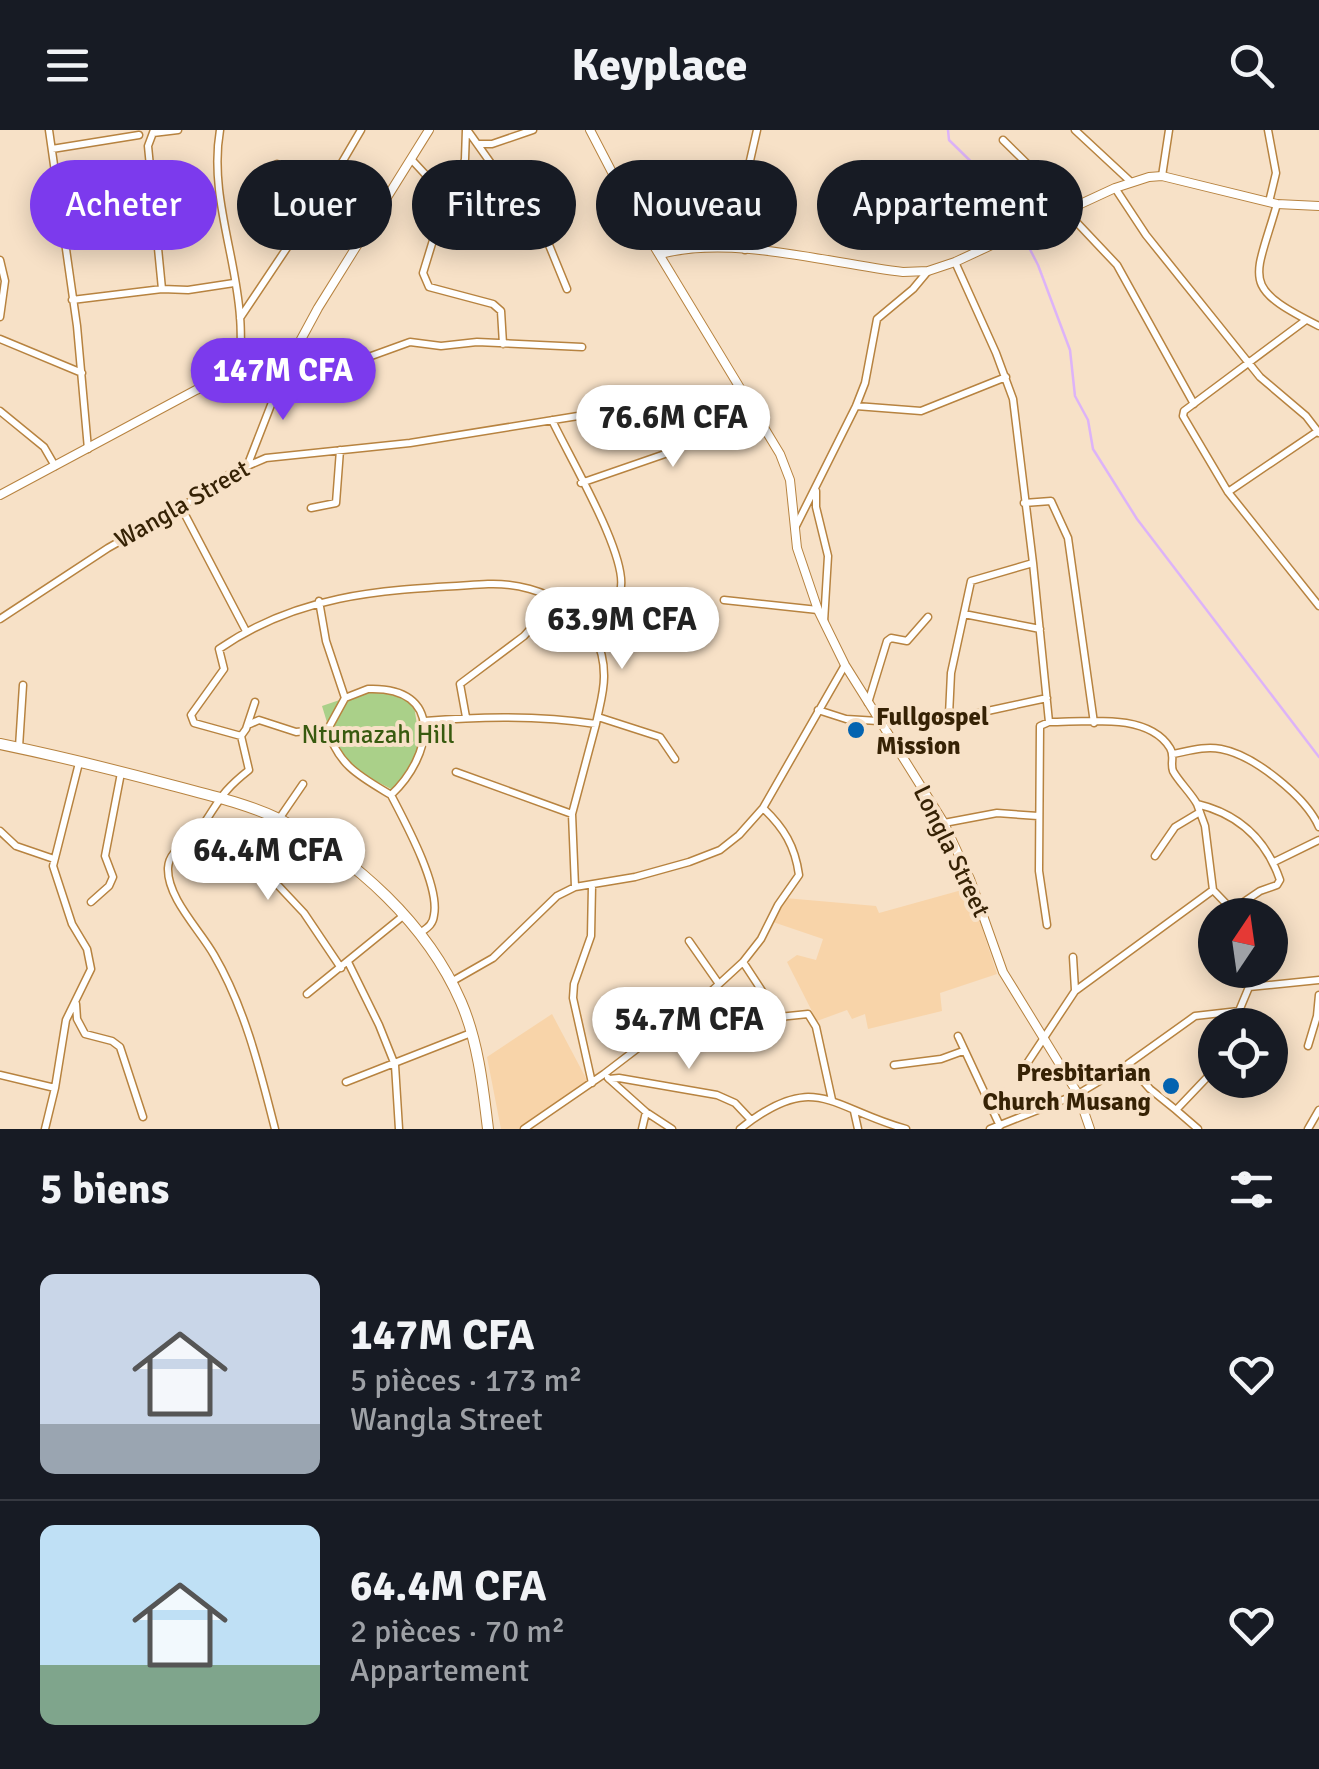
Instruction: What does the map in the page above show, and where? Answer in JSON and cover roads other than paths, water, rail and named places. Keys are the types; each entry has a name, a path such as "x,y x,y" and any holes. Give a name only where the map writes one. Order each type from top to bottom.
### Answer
{"highway":[{"path":"0,744 220,798 279,819 366,878 420,933 451,982 471,1033 488,1129"}],"main road":[{"path":"392,191 429,130"},
{"name":"Longla Street","path":"590,130 738,387 767,430 790,477 802,569 824,623 844,665 944,823 970,879 1003,972 1078,1094 1090,1129"},
{"path":"1083,203 1132,182 1162,176 1273,203 1319,206"},
{"path":"0,495 196,390 244,372 265,376 285,370 355,250"},
{"path":"660,254 677,250"},
{"path":"744,250 904,272 928,271 981,250"}],"street":[{"path":"49,130 82,372 88,449"},
{"path":"162,289 148,146 154,132 178,130"},
{"path":"218,130 216,161 240,318 238,350 244,372"},
{"path":"343,160 361,130"},
{"path":"467,130 549,244 567,290"},
{"path":"465,160 467,130"},
{"path":"478,144 492,144 533,130"},
{"path":"750,160 757,130"},
{"path":"1075,130 1132,182"},
{"path":"1162,176 1168,130"},
{"path":"1268,130 1276,172 1257,278 1278,304 1318,323"},
{"path":"52,148 137,133 148,146"},
{"path":"1003,140 1022,160"},
{"path":"485,154 492,144"},
{"path":"1115,188 1146,234 1248,362 1319,432 1228,492"},
{"path":"1083,226 1116,265 1194,404"},
{"path":"240,318 286,250"},
{"path":"430,250 423,273 429,287 493,304 501,311 503,344"},
{"path":"0,260 5,281 0,317"},
{"path":"955,262 1012,399 1049,722"},
{"path":"795,529 856,406 865,383 878,320 928,271"},
{"path":"72,300 234,282"},
{"path":"1306,320 1184,411 1184,421 1228,492 1319,606"},
{"path":"0,338 82,372"},
{"path":"248,464 285,370 363,359 410,342 582,348"},
{"path":"856,406 920,411 1006,377"},
{"name":"Wangla Street","path":"0,619 108,548 248,464 266,458 410,443 552,420 665,412 720,398 738,387"},
{"path":"582,482 664,454 694,437 720,398"},
{"path":"0,411 44,447 56,466"},
{"path":"552,420 611,539 621,580 615,599 590,626"},
{"path":"311,508 336,503 340,450"},
{"path":"816,488 816,507 828,556 824,623"},
{"path":"1024,503 1051,501 1068,538 1094,722"},
{"path":"181,507 246,631"},
{"path":"949,715 950,673 971,581 1033,562"},
{"path":"243,732 194,723 191,715 224,670 219,649 246,631 319,601 353,594 507,584 523,585 557,599 590,626 604,664 597,720 572,814 574,887"},
{"path":"466,717 460,684 524,636 557,599"},
{"path":"724,600 818,610"},
{"path":"319,601 326,641 346,698"},
{"path":"964,614 1040,629"},
{"path":"868,704 887,641 909,640 928,617"},
{"path":"451,982 493,958 557,896 574,887 592,886 704,857 739,835 763,808 844,665"},
{"path":"19,748 23,685"},
{"path":"391,795 407,778 419,756 426,722 414,700 397,690 368,688 346,698 328,729 333,747 347,768 391,795 420,859 435,908 432,924 420,933"},
{"path":"818,710 846,719 969,715 1047,698"},
{"path":"255,702 243,732 249,770 233,781 200,830 174,852 169,860 169,880 229,982 241,1010 275,1129"},
{"path":"426,722 466,717 597,720 660,737 675,759"},
{"path":"243,732 252,721 259,720 296,732 328,729"},
{"path":"1047,925 1039,870 1038,732 1040,726 1049,722 1094,722 1150,730 1168,745 1173,754 1172,770 1200,812 1213,890 1221,898"},
{"path":"1173,754 1204,748 1234,752 1292,790 1319,828"},
{"path":"45,1129 66,1020 92,969 55,877 54,860 79,762"},
{"path":"91,902 113,877 105,856 121,772"},
{"path":"456,772 572,814"},
{"path":"279,819 303,784"},
{"path":"1197,804 1238,820 1251,830 1274,862 1279,883 1251,898"},
{"path":"524,1129 606,1077 638,1046 719,984 761,939 799,875 793,844 763,808"},
{"path":"1155,856 1175,826 1200,812"},
{"path":"944,823 996,813 1038,816"},
{"path":"0,831 16,846 54,860"},
{"path":"304,833 273,880 345,965 380,1024 395,1065 399,1129"},
{"path":"1274,862 1319,840"},
{"path":"592,886 591,936 573,998 592,1083"},
{"path":"1022,1070 1075,991 1213,890"},
{"path":"308,994 404,916"},
{"path":"689,942 719,984"},
{"path":"1073,957 1075,991"},
{"path":"743,962 779,1017"},
{"path":"1288,983 1319,980"},
{"path":"1308,1046 1319,994"},
{"path":"76,1002 77,1020 85,1034 120,1047 143,1116"},
{"path":"638,1046 708,1042 779,1017 806,1014 811,1017 832,1100"},
{"path":"990,1129 1078,1094 1198,1016"},
{"path":"346,1082 471,1033"},
{"path":"958,1036 1000,1126"},
{"path":"894,1065 941,1059 964,1051"},
{"path":"1128,1064 1198,1129"},
{"path":"0,1075 55,1088"},
{"path":"606,1077 672,1129"},
{"path":"606,1077 717,1095 735,1103 746,1126 780,1103 806,1095 832,1100 906,1129"},
{"path":"1176,1110 1198,1087"},
{"path":"1308,1129 1319,1110"},
{"path":"854,1111 858,1129"},
{"path":"642,1129 646,1112"}],"waterway":[{"path":"948,130 949,140 999,189 1038,265 1070,350 1075,396 1088,420 1093,449 1137,519 1319,757"}],"place":[{"name":"Fullgospel Mission","path":"856,730"},
{"name":"Presbitarian Church Musang","path":"1171,1086"}],"park label":[{"name":"Ntumazah Hill","path":"378,734"}]}
